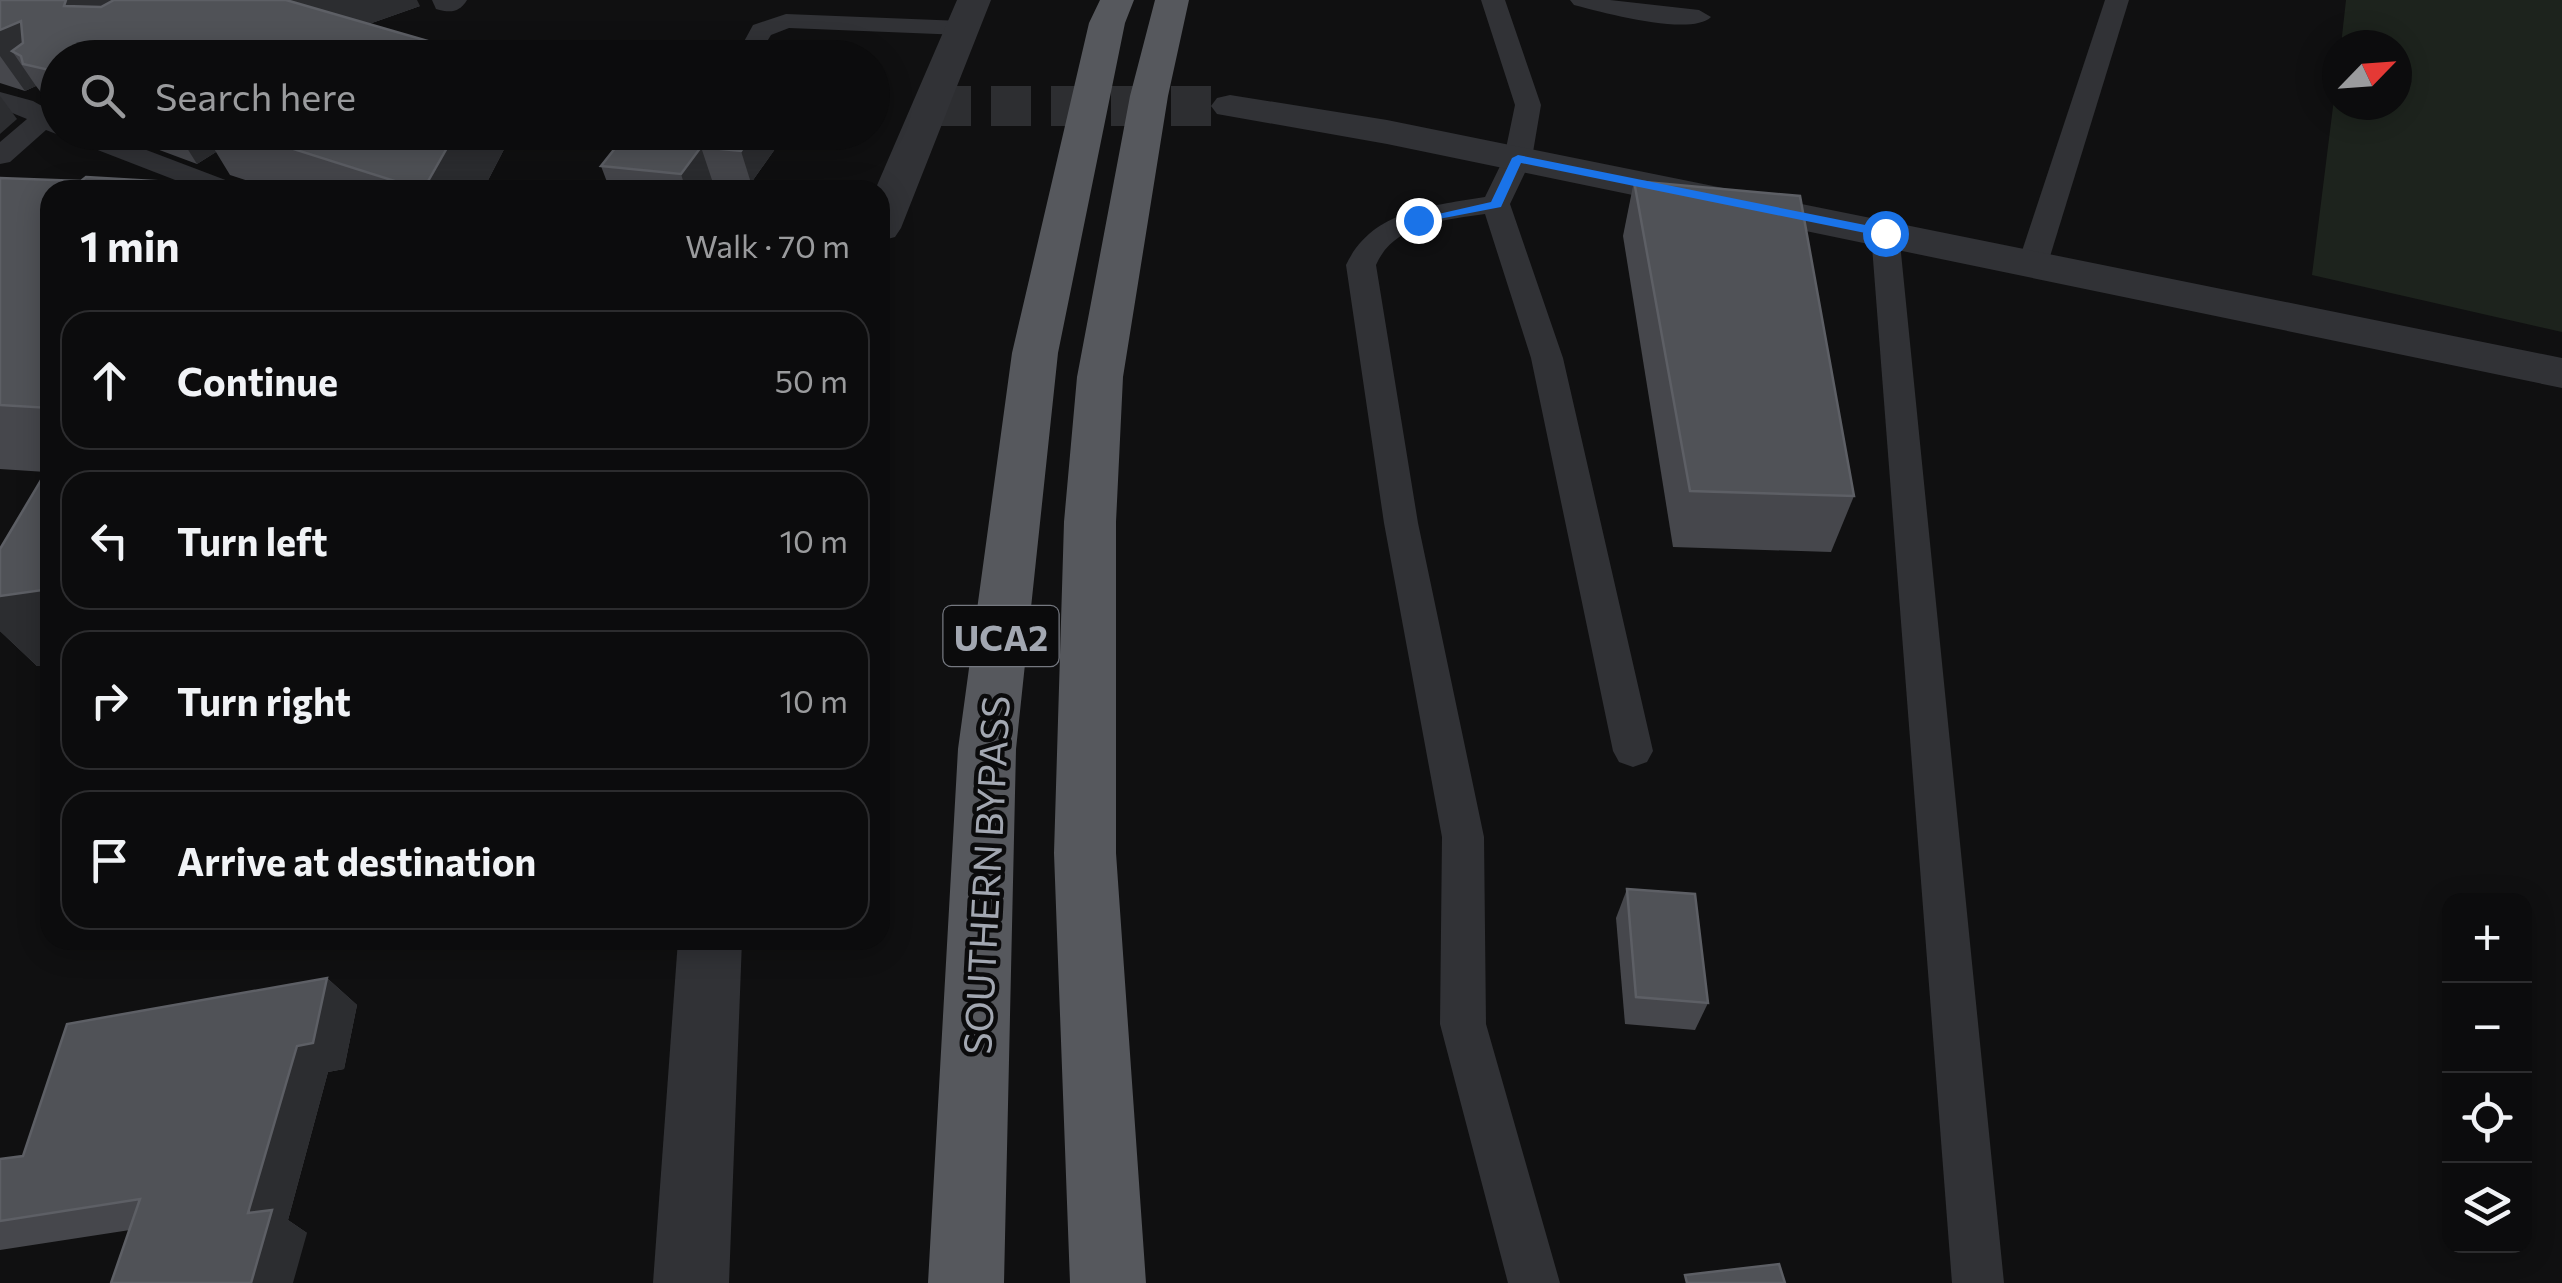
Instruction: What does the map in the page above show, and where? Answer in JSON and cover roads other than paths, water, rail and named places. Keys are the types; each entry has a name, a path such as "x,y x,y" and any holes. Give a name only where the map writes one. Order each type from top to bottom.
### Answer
{"highway":[{"name":"SOUTHERN BYPASS","path":"966,1283 987,749 1035,353 1107,23 1117,0"},
{"name":"UCA2","path":"1108,1283 1085,854 1090,522 1100,377 1150,96 1172,0"}],"street":[{"path":"890,204 968,14"},
{"path":"1230,106 1349,124 2562,372"},
{"path":"691,1283 709,950"}],"lane":[{"path":"1493,0 1528,105 1518,158 1496,204 1547,358 1633,751"},
{"path":"1582,0 1628,12 1699,17"},
{"path":"2032,263 2117,0"},
{"path":"756,40 762,30 786,20 968,14"},
{"path":"0,156 31,113"},
{"path":"118,150 193,180"},
{"path":"197,180 227,162"},
{"path":"1496,204 1386,229 1366,246 1360,265 1401,523 1462,837 1462,1024 1534,1283"},
{"path":"1885,233 1978,1283"}],"tunnel":[{"path":"931,106 1230,106"}]}
